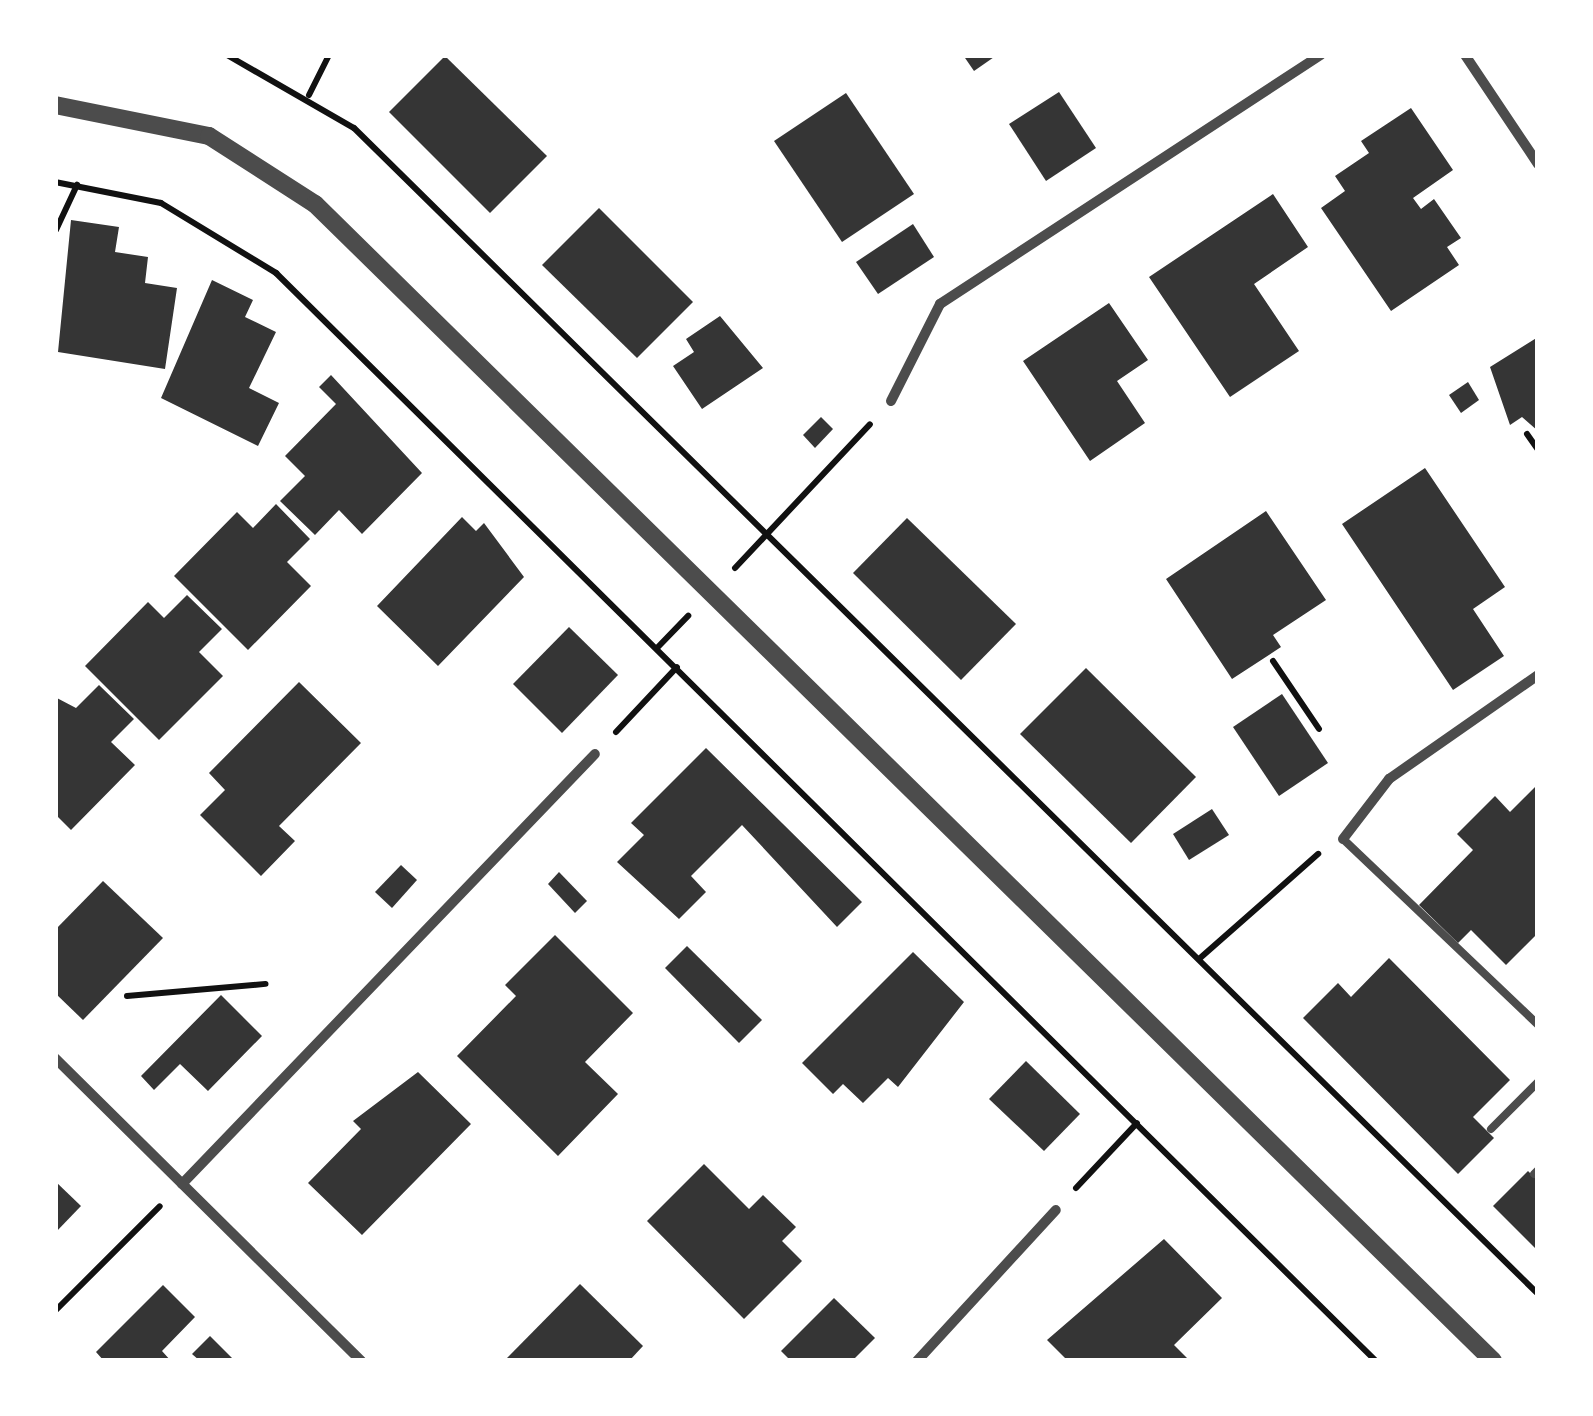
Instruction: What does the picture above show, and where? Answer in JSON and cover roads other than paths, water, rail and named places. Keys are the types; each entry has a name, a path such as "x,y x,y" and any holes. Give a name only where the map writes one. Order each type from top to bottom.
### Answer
{"street":[{"path":"891,401 940,304 1321,55"},
{"path":"1465,55 1538,164"},
{"path":"55,105 209,136 277,175 710,593 1492,1361"},
{"path":"1343,839 1389,779 1538,675"},
{"path":"182,1184 595,754"},
{"path":"55,1058 361,1361"},
{"path":"916,1361 1056,1210"}],"lane":[{"path":"1343,839 1537,1021"},
{"path":"1491,1129 1538,1082"}]}
